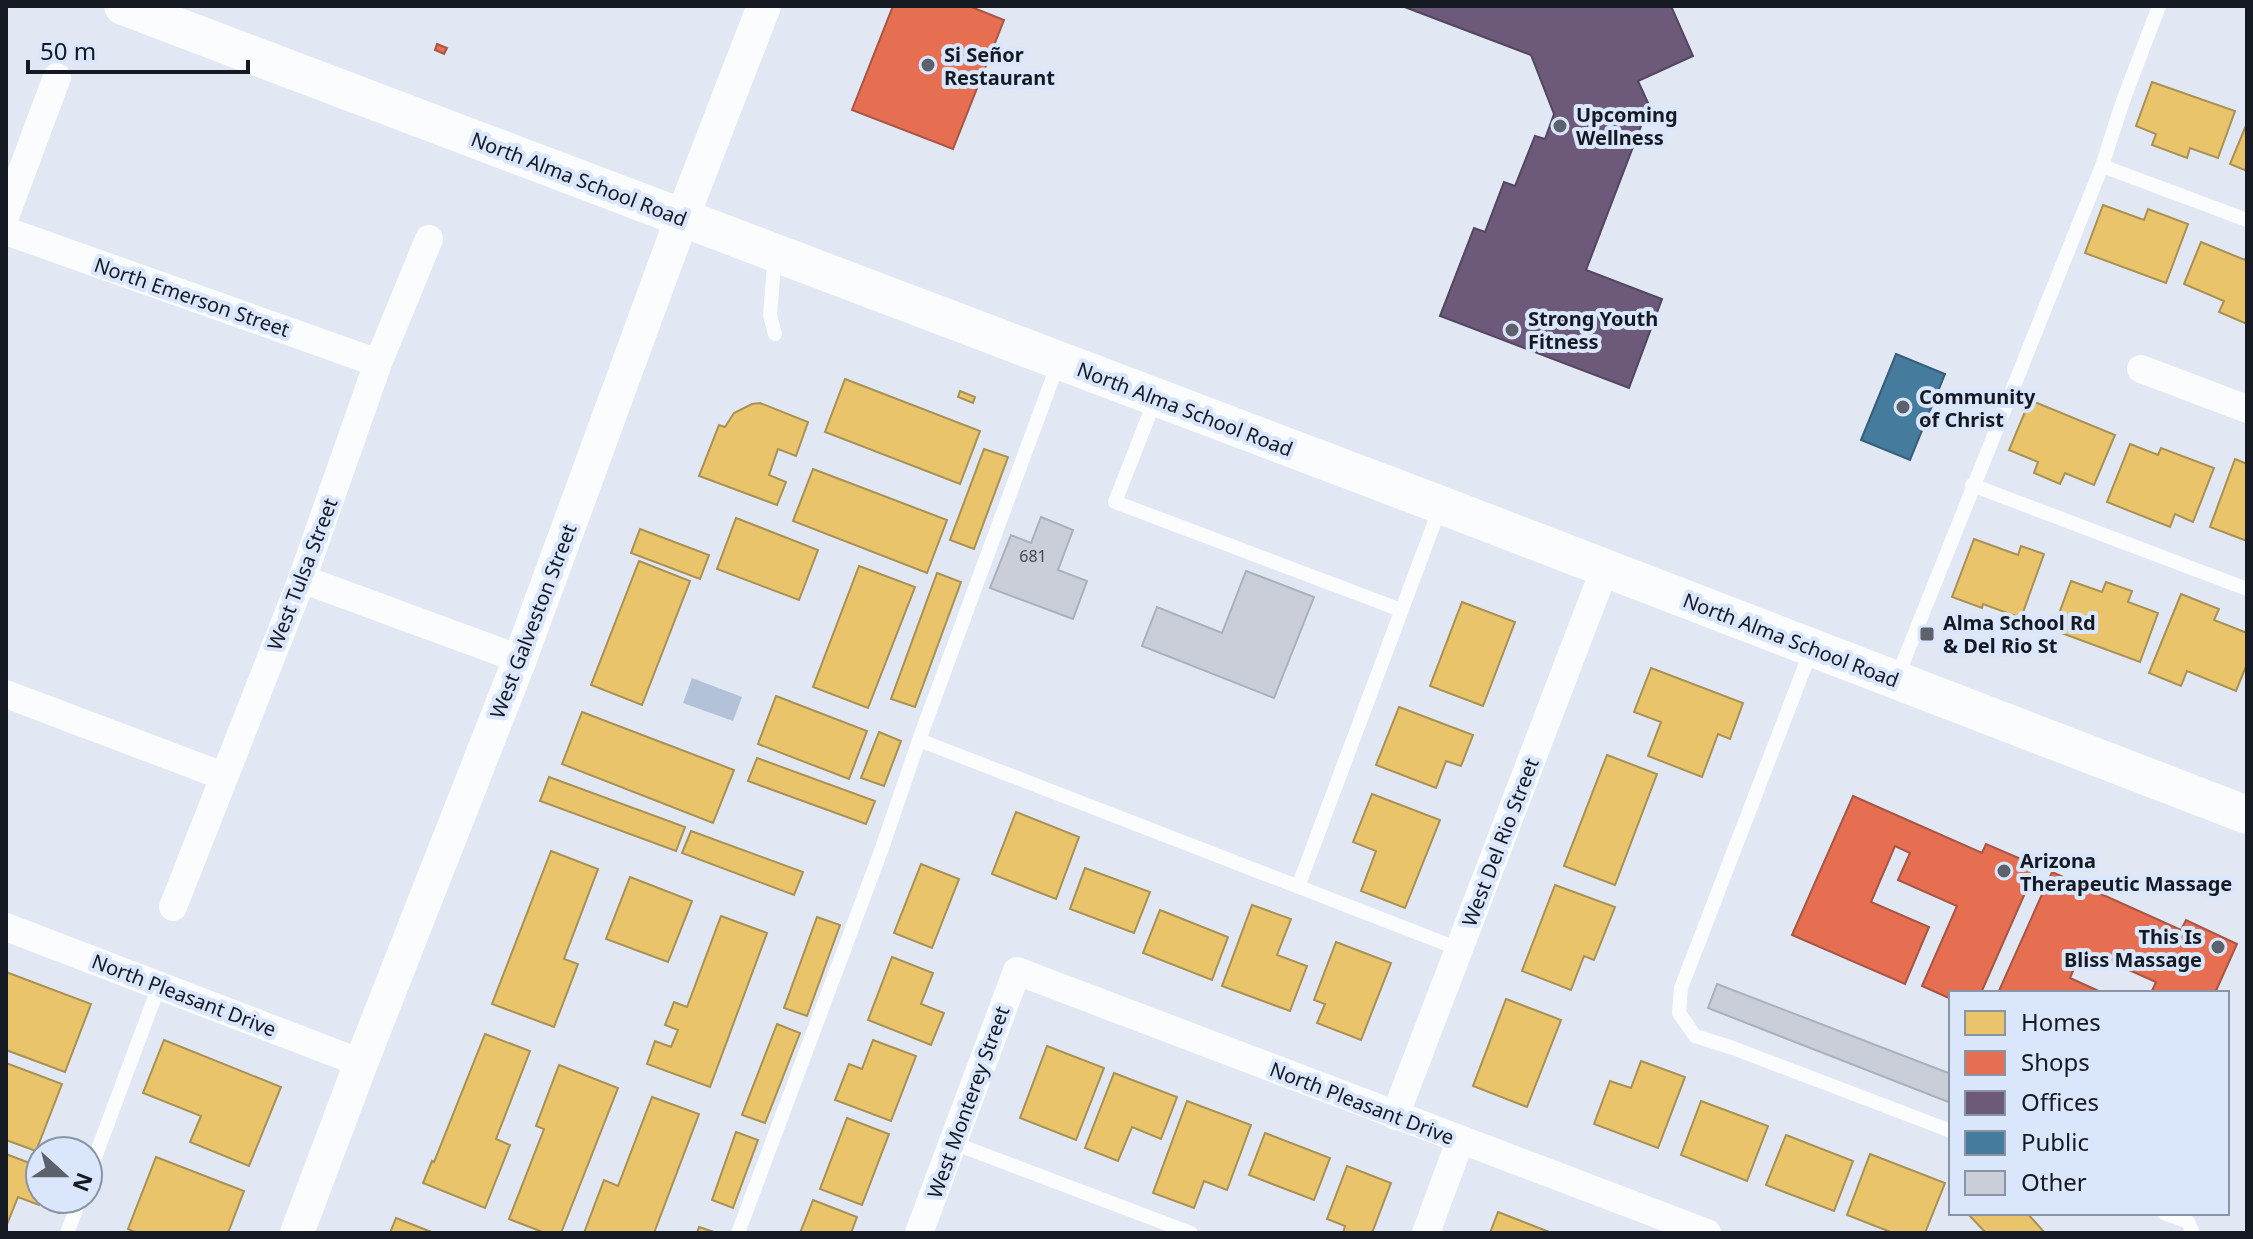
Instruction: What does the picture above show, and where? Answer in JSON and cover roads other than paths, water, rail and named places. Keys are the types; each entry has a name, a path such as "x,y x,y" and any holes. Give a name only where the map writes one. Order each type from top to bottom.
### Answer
{"main road":[{"name":"North Alma School Road","path":"123,6 1441,505 2247,815"}],"street":[{"name":"West Galveston Street","path":"297,1233 520,659 682,218 764,6"},
{"path":"6,214 57,77"},
{"name":"North Emerson Street","path":"6,231 378,363"},
{"name":"West Tulsa Street","path":"173,907 302,579 378,363 429,239"},
{"path":"2141,369 2247,409"},
{"name":"West Del Rio Street","path":"1395,1116 1605,568"},
{"path":"302,579 520,659"},
{"path":"6,694 223,776"},
{"name":"North Pleasant Drive","path":"6,927 361,1063"},
{"name":"North Pleasant Drive","path":"1017,971 1707,1233"},
{"name":"West Monterey Street","path":"919,1233 1017,971"},
{"path":"1426,1233 1460,1141"}],"lane":[{"path":"1896,680 2102,166 2159,6"},
{"path":"2102,166 2247,220"},
{"path":"775,253 770,315 775,334"},
{"path":"738,1233 1060,361"},
{"path":"1156,397 1115,502 1401,610"},
{"path":"1972,485 2247,589"},
{"path":"1298,887 1441,505"},
{"path":"1812,648 1681,988 1679,1013 1695,1036 1949,1130"},
{"path":"919,740 1459,949"},
{"path":"103,1135 159,986"},
{"path":"953,1143 1191,1233"},
{"path":"2169,1215 2188,1222 2193,1233"}],"water":[{"path":"692,678 742,697 733,721 683,703"}],"place":[{"name":"Si Señor Restaurant","path":"928,65"},
{"name":"Upcoming Wellness","path":"1560,126"},
{"name":"Strong Youth Fitness","path":"1512,330"},
{"name":"Community of Christ","path":"1903,407"},
{"name":"Alma School Rd & Del Rio St","path":"1927,634"},
{"name":"Arizona Therapeutic Massage","path":"2004,871"},
{"name":"This Is Bliss Massage","path":"2218,947"}]}
